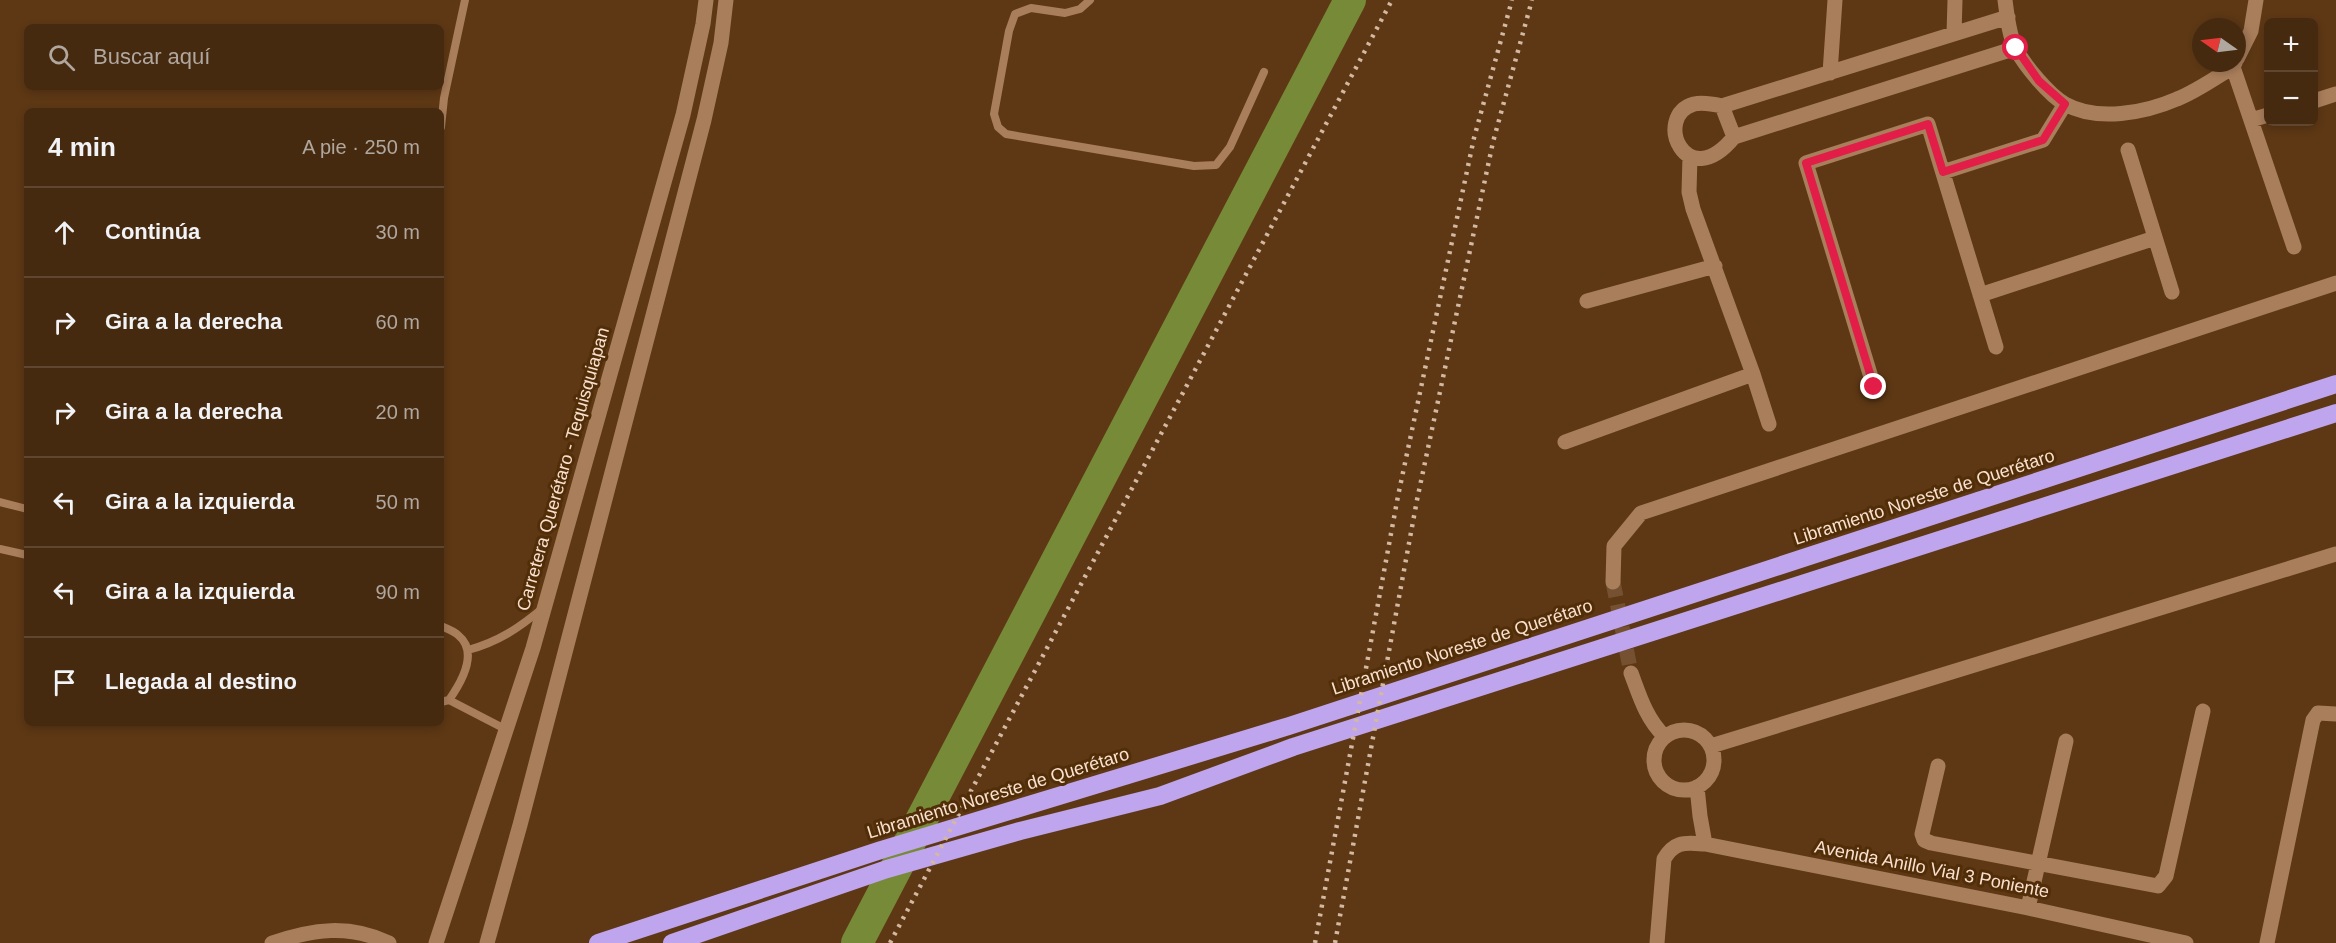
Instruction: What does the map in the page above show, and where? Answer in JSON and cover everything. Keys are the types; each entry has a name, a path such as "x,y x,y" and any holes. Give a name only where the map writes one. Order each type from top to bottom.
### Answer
{"highway":[{"name":"Libramiento Noreste de Querétaro","path":"598,943 881,850 1289,726 2336,384"},
{"path":"672,943 887,869 1020,831 1160,796 1293,747 2336,413"}],"street":[{"name":"Carretera Querétaro - Tequisquiapan","path":"436,943 507,730 545,607 683,115 706,0"},
{"path":"487,943 520,825 704,120 721,43 726,0"},
{"path":"1830,73 1835,0"},
{"path":"1954,0 1954,34"},
{"path":"2005,0 2016,48 2039,81 2065,104 2103,113 2138,111 2176,100 2221,72"},
{"path":"2246,41 2251,31 2256,0"},
{"path":"2008,17 1722,106 1707,103 1693,104 1682,111 1676,122 1674,135 1680,148 1690,156 1702,159 1715,156 1734,137 2016,48"},
{"path":"2238,72 2251,120 2294,248"},
{"path":"2318,99 2336,94"},
{"path":"1943,172 2043,140 2065,104"},
{"path":"1722,106 1734,137"},
{"path":"2251,120 2264,116"},
{"path":"1874,387 1806,163 1928,124 1996,347"},
{"path":"2128,150 2172,292"},
{"path":"1690,156 1689,192 1693,209 1769,424"},
{"path":"1980,295 2155,238"},
{"path":"1587,301 1715,266"},
{"path":"1613,582 1614,546 1641,513 2336,283"},
{"path":"1565,442 1753,374"},
{"path":"1711,746 2336,554"},
{"path":"1631,673 1644,710 1664,736"},
{"path":"1938,766 1922,834 1924,840 2158,886 2166,876 2203,711"},
{"path":"2267,943 2313,720 2318,713 2336,714"},
{"path":"1682,729 1694,731 1704,737 1711,746 1714,758 1713,770 1707,780 1697,787 1686,790 1674,788 1664,782 1657,773 1654,762 1655,750 1664,736 1682,729"},
{"path":"2028,908 2066,741"},
{"path":"1697,787 1706,844"},
{"name":"Avenida Anillo Vial 3 Poniente","path":"1658,943 1664,859 1670,848 1682,843 1706,844 2028,908 2186,943"},
{"path":"272,943 303,932 348,930 389,943"}],"lane":[{"path":"443,108 465,0"},
{"path":"1090,0 1080,9 1065,13 1031,8 1015,14 1009,31 994,114 998,127 1006,134 1194,166 1216,165 1230,147 1264,72"},
{"path":"0,502 24,508"},
{"path":"0,549 24,554"},
{"path":"468,650 490,644 509,634 545,607"},
{"path":"444,628 459,635 468,650 460,685 445,701 507,730"}],"waterway":[{"path":"857,943 1350,0"}],"tunnel":[{"path":"1613,582 1631,673"}],"railway":[{"path":"890,943 1392,0"},
{"path":"1315,943 1398,496 1474,138 1512,0"},
{"path":"1335,943 1417,500 1493,142 1532,0"}],"route":[{"path":"1874,387 1806,163 1928,124 1943,172 2043,140 2051,131 2065,104 2039,81 2016,48"}]}
